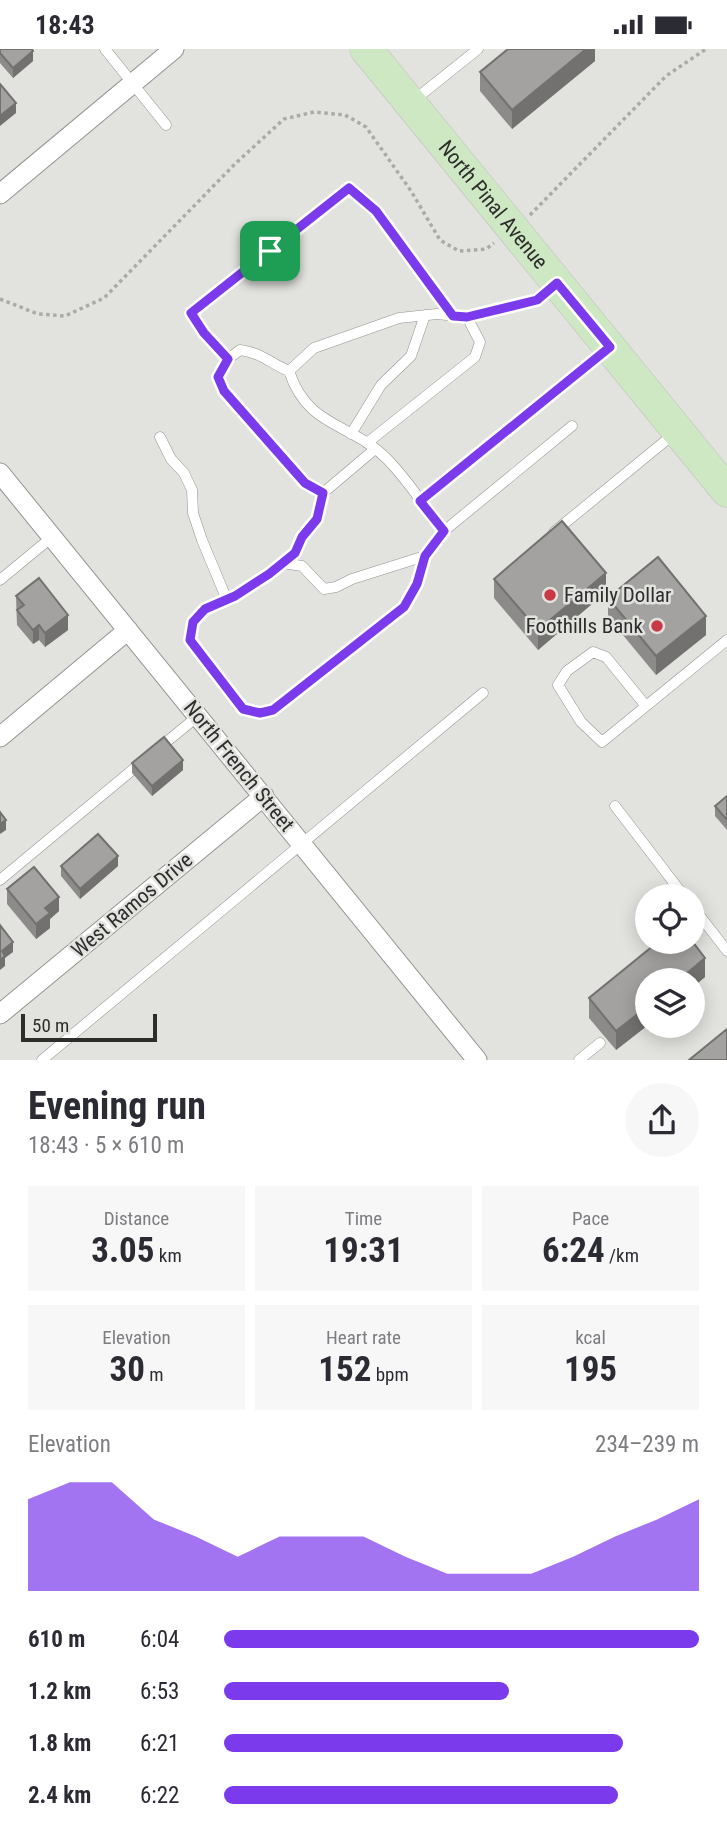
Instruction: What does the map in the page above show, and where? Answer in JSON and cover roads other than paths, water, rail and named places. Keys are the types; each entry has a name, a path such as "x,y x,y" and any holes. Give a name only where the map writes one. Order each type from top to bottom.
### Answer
{"main road":[{"name":"North Pinal Avenue","path":"366,49 727,491"}],"street":[{"path":"0,194 174,49"},
{"name":"North French Street","path":"0,473 302,843 469,1057"},
{"path":"0,737 128,630"},
{"name":"West Ramos Drive","path":"0,1014 264,796"}],"lane":[{"path":"105,49 166,125"},
{"path":"410,103 478,49"},
{"path":"228,359 204,333 191,313 349,188 376,211 453,316"},
{"path":"289,371 314,348 399,318 425,315 467,317 537,300 557,283"},
{"path":"351,434 380,385 411,356 425,315"},
{"path":"467,317 480,342 475,357 371,447 323,493 317,519 302,537 295,553 269,574 227,600 205,609 193,622 190,640 243,709 260,713 273,710 404,607 417,584 425,556 444,531 572,426"},
{"path":"420,501 610,347"},
{"path":"323,493 305,483 224,391 218,377 228,359 240,350 257,352 289,371 303,401 318,415 387,458 444,531"},
{"path":"544,540 678,431"},
{"path":"160,437 192,490 193,513 227,600"},
{"path":"0,580 52,537"},
{"path":"282,563 302,566 324,589 425,556"},
{"path":"646,706 606,657 593,652 567,671 558,685 581,722 602,742 727,640"},
{"path":"42,1060 483,693"},
{"path":"0,880 198,716"},
{"path":"615,806 675,884"},
{"path":"705,923 727,951"},
{"path":"579,1060 600,1043"}],"place":[{"name":"Family Dollar","path":"550,595"},
{"name":"Foothills Bank","path":"657,626"}]}
